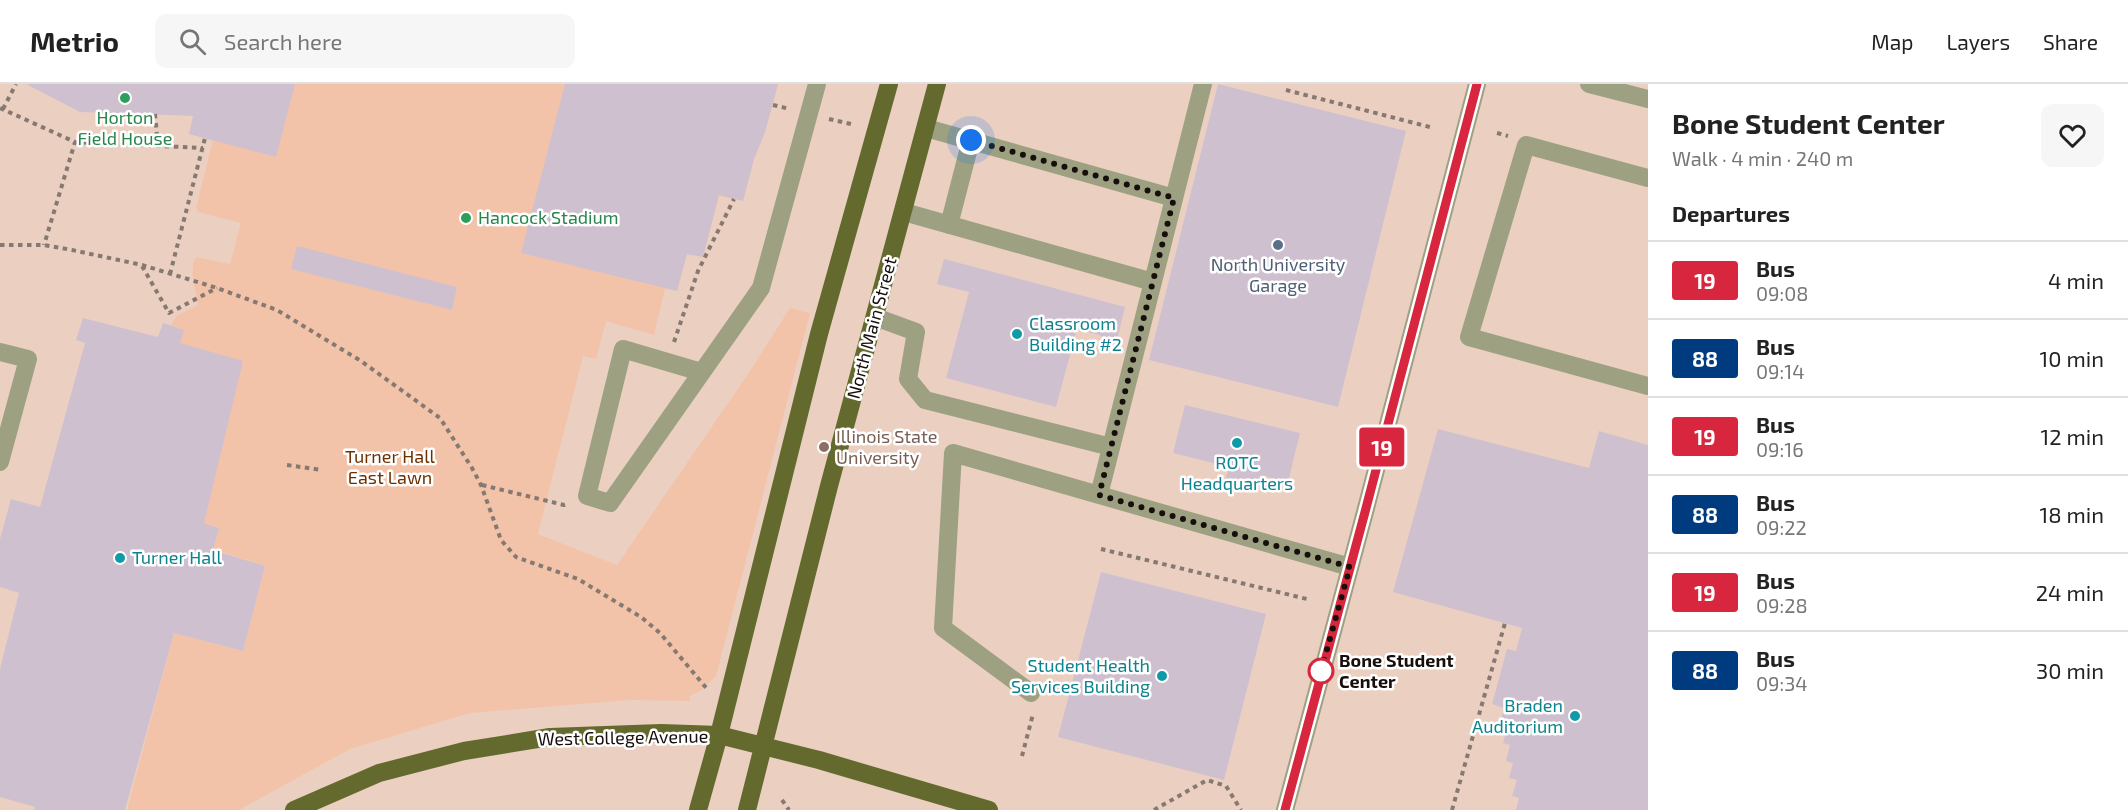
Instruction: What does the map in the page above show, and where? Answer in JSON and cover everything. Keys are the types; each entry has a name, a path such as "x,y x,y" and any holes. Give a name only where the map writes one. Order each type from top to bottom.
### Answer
{"main road":[{"path":"698,810 719,735 819,334 889,84"},
{"name":"North Main Street","path":"747,810 829,486 937,84"},
{"name":"West College Avenue","path":"294,810 379,773 464,751 550,737 625,734 719,735 989,810"}],"street":[{"path":"701,372 623,349 587,496 610,503 761,288 818,84"},
{"path":"1099,495 1203,84"},
{"path":"1285,810 1477,84"},
{"path":"1589,84 1648,97"},
{"path":"926,128 1174,198"},
{"path":"949,225 971,140"},
{"path":"1648,178 1526,145 1469,337 1648,386"},
{"path":"904,212 1153,282"},
{"path":"875,317 916,332 908,380 925,400 1111,447"},
{"path":"0,352 28,358 0,462"},
{"path":"1031,693 944,628 953,453 1350,567"}],"path":[{"path":"16,84 1,109 75,142 203,147"},
{"path":"1286,90 1430,127"},
{"path":"155,114 158,145"},
{"path":"170,274 205,138"},
{"path":"44,245 75,142"},
{"path":"669,363 698,271 734,199"},
{"path":"0,245 44,245 142,265 218,288 277,310 361,361 441,418 481,485 501,540 516,557 578,579 640,617 660,633 709,691"},
{"path":"142,265 169,313 218,288"},
{"path":"286,465 322,470"},
{"path":"481,485 564,505 587,496"},
{"path":"1101,549 1307,599"},
{"path":"1452,810 1505,623"},
{"path":"1022,756 1038,698 1031,693"},
{"path":"1154,810 1207,780 1226,786 1241,810"},
{"path":"782,800 789,810"}],"shaded area":[{"name":"Illinois State University","path":"0,84 1648,84 1648,810 0,810"}],"green space":[{"name":"Turner Hall East Lawn","path":"201,84 778,84 743,201 719,196 703,257 687,254 677,291 665,288 654,335 606,321 596,359 583,356 538,534 617,565 750,371 790,308 810,313 716,676 700,691 689,696 690,701 631,700 470,713 350,749 239,810 127,810 174,633 243,651 265,566 213,549 219,528 204,523 180,343 181,329 171,326 176,316 198,305 193,274 196,257 230,264 241,223 198,212 196,208 213,140 189,134"}],"building":[{"path":"26,84 295,84 276,157 189,134 193,116 80,112"},
{"path":"565,84 778,84 743,201 719,195 703,257 687,254 677,291 521,253"},
{"name":"North University Garage","path":"1218,84 1406,131 1338,407 1149,360"},
{"path":"297,246 457,287 452,310 291,269"},
{"name":"Classroom Building #2","path":"944,259 1125,307 1117,340 1077,329 1056,407 946,378 969,292 937,284"},
{"name":"Turner Hall","path":"83,318 158,337 163,323 184,330 180,343 243,361 204,523 219,528 213,550 265,566 243,651 174,633 125,810 34,810 35,807 0,797 0,669 19,593 0,587 0,539 11,499 40,507 85,343 76,340"},
{"name":"ROTC Headquarters","path":"1185,405 1300,433 1288,482 1260,475 1256,490 1225,481 1229,467 1173,453"},
{"name":"Bone Student Center","path":"1438,429 1589,468 1599,431 1648,445 1648,810 1516,810 1519,798 1512,796 1517,780 1509,778 1513,763 1506,761 1510,745 1503,743 1508,726 1500,724 1504,708 1492,704 1507,649 1516,651 1522,628 1393,592"},
{"name":"Student Health Services Building","path":"1101,572 1266,614 1224,780 1058,737"}],"bus line":[{"name":"19","path":"1285,810 1477,84"}],"place":[{"name":"Horton Field House","path":"125,98"},
{"name":"Hancock Stadium","path":"466,218"},
{"name":"North University Garage","path":"1278,245"},
{"name":"Classroom Building #2","path":"1017,334"},
{"name":"ROTC Headquarters","path":"1237,443"},
{"name":"Illinois State University","path":"824,447"},
{"name":"Turner Hall","path":"120,558"},
{"name":"Bone Student Center","path":"1321,671"},
{"name":"Student Health Services Building","path":"1162,676"},
{"name":"Braden Auditorium","path":"1575,716"}],"route":[{"path":"971,140 1174,198 1099,495 1350,567 1321,671"}]}
